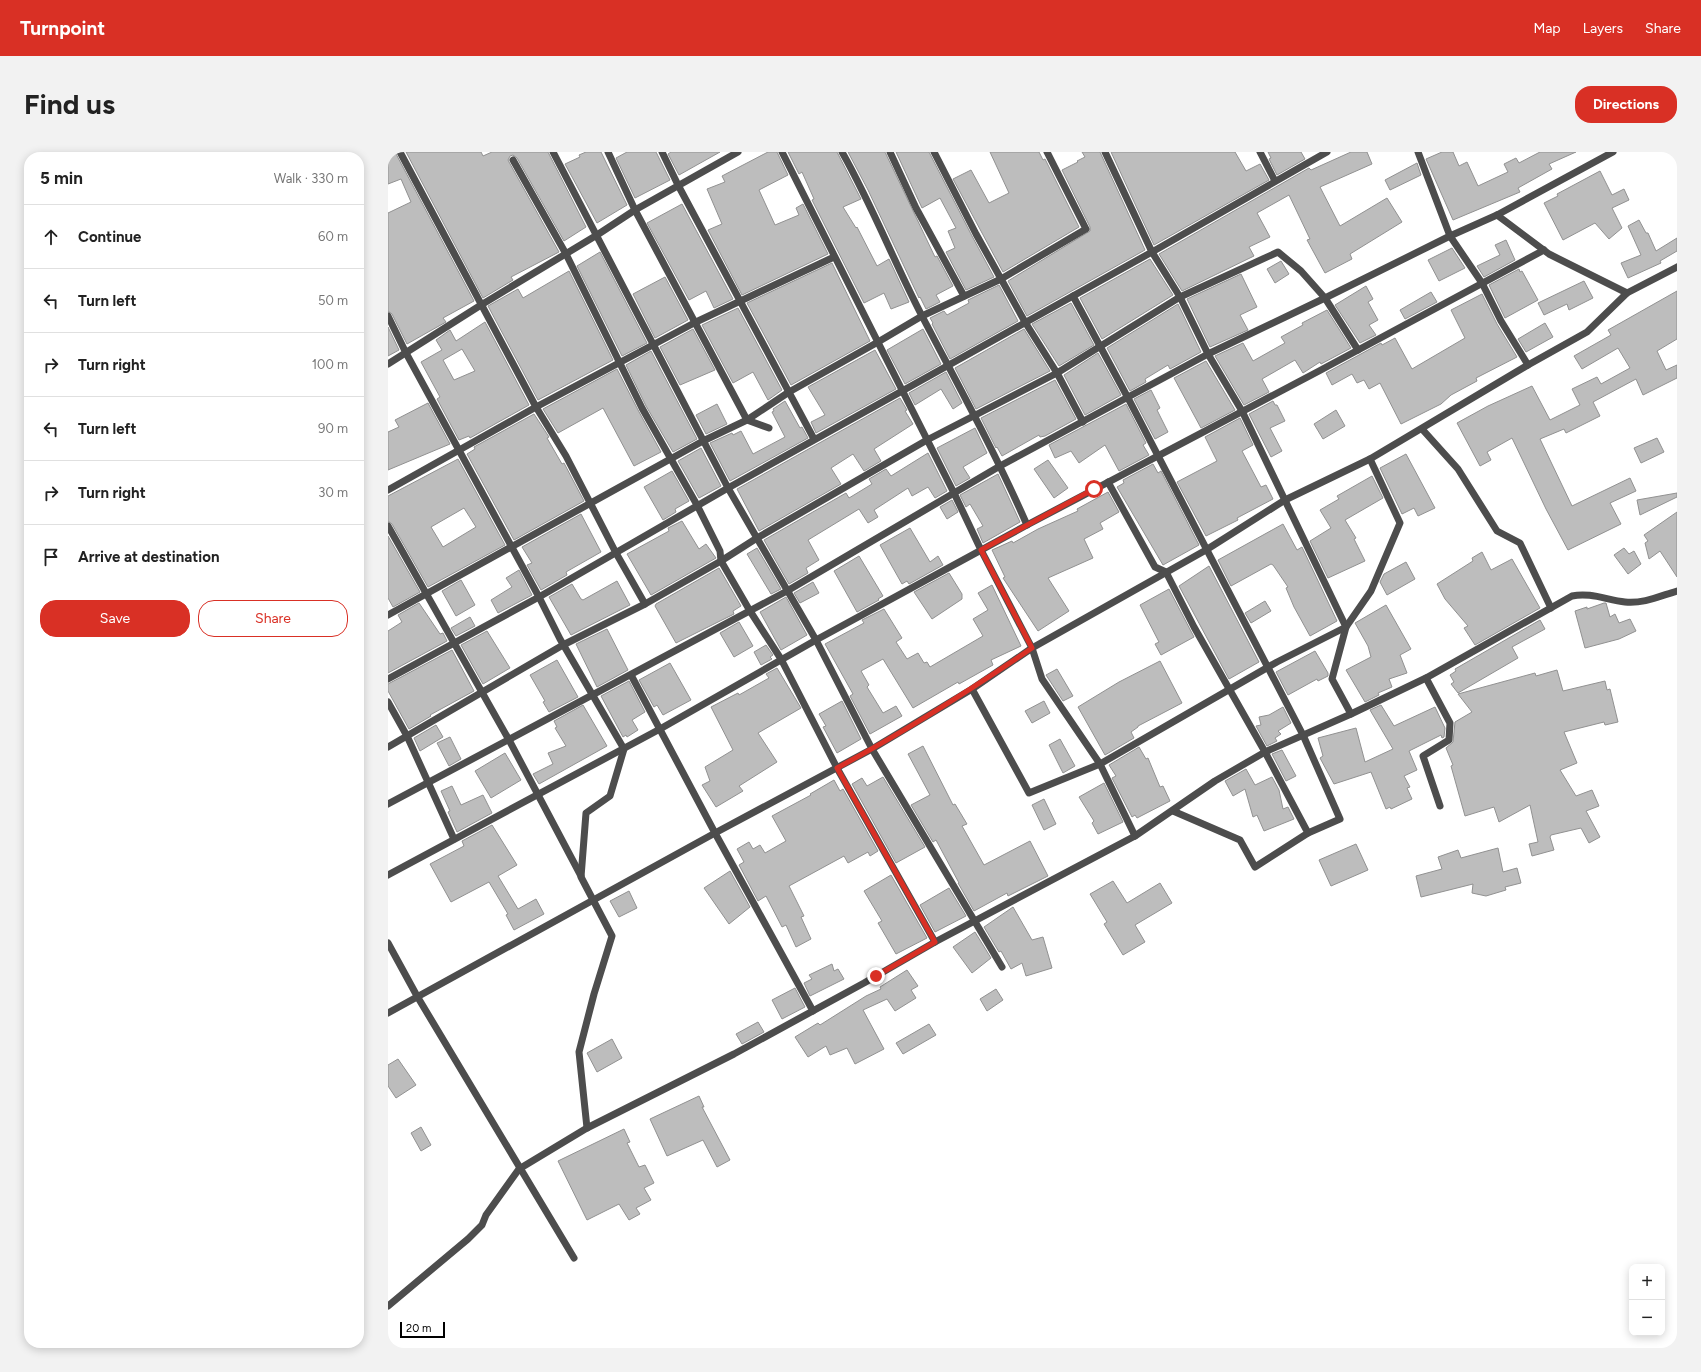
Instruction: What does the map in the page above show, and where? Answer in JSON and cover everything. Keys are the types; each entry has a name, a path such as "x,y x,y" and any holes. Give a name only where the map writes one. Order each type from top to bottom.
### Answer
{"street":[{"path":"400,152 536,407 566,456 616,553 645,604"},
{"path":"553,152 728,488 816,640 872,749 1002,967"},
{"path":"608,152 635,210 748,420 769,428"},
{"path":"662,152 678,185 814,440"},
{"path":"388,364 725,155 738,152"},
{"path":"782,152 954,493 981,550 1032,648 1042,679 1100,764 1135,836"},
{"path":"842,152 862,187 922,316 1000,466 1027,525"},
{"path":"890,152 916,208 964,296"},
{"path":"934,152 976,234 1025,322 1057,373 1083,422"},
{"path":"388,615 704,441 748,420 789,392 922,316 1001,279 1086,228 1047,152"},
{"path":"1105,152 1152,252 1180,297 1208,354 1242,411 1346,627"},
{"path":"1260,152 1275,181"},
{"path":"388,679 539,597 728,488 948,364 1152,252 1326,152"},
{"path":"1418,152 1450,236 1482,283 1501,321 1528,365"},
{"path":"388,804 787,591 1000,466 1208,354 1450,236 1497,215 1613,152"},
{"path":"513,160 566,254 642,408 697,506 720,551 721,561 781,660 837,768 935,942"},
{"path":"1497,215 1544,250 1627,293"},
{"path":"388,875 624,749 816,640 1027,525 1544,250"},
{"path":"388,747 563,645 645,604 721,561 757,538 927,440 1057,373 1180,297 1278,252 1301,271 1325,298 1358,350"},
{"path":"388,490 536,407 696,322 739,300 834,257"},
{"path":"388,1013 715,832 872,749 972,689 1032,648 1206,550 1286,500 1370,459 1528,365 1587,332 1627,293 1677,268"},
{"path":"1073,296 1128,398 1303,735 1340,819 1308,833 1255,867 1240,840 1172,811"},
{"path":"388,316 406,353 512,546 563,645 624,749 610,796 586,813 581,877"},
{"path":"1422,429 1458,469 1497,531 1520,542 1551,608"},
{"path":"1351,714 1332,679 1346,627 1371,591 1400,522 1370,459"},
{"path":"1108,482 1155,567 1166,572 1194,627 1265,752 1308,833"},
{"path":"388,526 509,740 612,936 594,994 579,1052 587,1128"},
{"path":"388,1306 468,1239 482,1225 486,1215 519,1168 587,1128 734,1054 935,942 1135,836 1215,781 1265,752 1351,714 1426,678 1572,596 1579,594 1626,602 1648,601 1677,591"},
{"path":"972,689 1030,793 1100,764 1267,668 1346,627"},
{"path":"632,675 715,832 813,1011"},
{"path":"1426,678 1450,723 1449,740 1423,756 1440,806"},
{"path":"388,702 407,736 454,839"},
{"path":"388,943 417,996 574,1258"}],"building":[{"path":"388,152 395,152 474,301 443,318 446,322 407,344 392,314 388,311 388,213 411,202 401,179 388,184"},
{"path":"406,152 481,152 483,156 492,152 548,152 586,227 564,241 517,158 513,155 510,156 508,160 509,162 559,252 511,277 513,280 483,298"},
{"path":"586,152 601,152 627,205 597,223 565,164 580,157 579,155"},
{"path":"627,152 656,152 670,180 635,198 616,158"},
{"path":"671,152 720,152 679,175 668,154"},
{"path":"768,152 777,152 788,175 759,190 775,225 799,215 796,208 803,204 828,254 742,295 708,230 722,224 707,189 725,182 722,176"},
{"path":"788,152 837,152 861,199 843,207 856,228 857,227 877,266 889,259 909,302 891,309 884,293 864,303 812,200 814,199 802,172 799,174"},
{"path":"848,152 885,152 935,257 937,256 953,286 936,295 940,302 926,309 920,297 919,298 868,190"},
{"path":"896,152 929,152 994,277 966,290 946,252 955,248 948,231 956,228 940,198 922,208"},
{"path":"990,152 1039,152 1043,160 1045,159 1079,227 1003,272 953,179 971,170 989,203 1009,193"},
{"path":"1082,152 1100,152 1145,250 1027,316 1008,281 1090,231 1090,227 1062,170 1085,157"},
{"path":"1111,152 1235,152 1246,171 1260,164 1269,180 1154,245"},
{"path":"1268,152 1301,152 1305,159 1277,175 1269,159 1271,158"},
{"path":"1351,152 1367,152 1372,164 1320,187 1340,226 1387,198 1402,222 1350,254 1352,259 1325,273 1307,240 1310,239 1289,195 1257,213 1270,237 1249,247 1254,256 1182,291 1159,254 1309,168 1311,170"},
{"path":"1442,152 1453,152 1459,166 1467,162 1478,186 1508,172 1504,164 1516,158 1519,163 1540,152 1576,152 1549,164 1552,169 1518,188 1520,192 1453,220 1426,159"},
{"path":"1417,163 1421,175 1390,190 1385,180"},
{"path":"1600,171 1612,195 1624,189 1629,200 1612,208 1622,228 1609,239 1595,223 1563,240 1544,203 1558,196 1557,194"},
{"path":"682,204 733,299 714,308 706,291 689,300 647,223"},
{"path":"1639,220 1646,233 1648,233 1656,251 1677,238 1677,251 1660,261 1661,263 1628,278 1621,263 1641,255 1628,226"},
{"path":"1506,240 1515,260 1484,277 1477,266 1500,255 1495,245"},
{"path":"1452,248 1465,268 1439,281 1428,260"},
{"path":"600,252 647,343 622,356 577,266"},
{"path":"1150,259 1173,295 1102,339 1080,298"},
{"path":"1281,261 1289,274 1275,283 1267,269"},
{"path":"832,263 870,341 791,385 747,303"},
{"path":"1519,269 1520,272 1522,271 1538,300 1505,318 1489,285"},
{"path":"569,271 613,360 538,400 488,306 518,289 523,298"},
{"path":"1241,274 1257,307 1240,315 1248,330 1210,347 1187,299"},
{"path":"665,277 688,320 655,338 633,294"},
{"path":"1584,281 1593,298 1569,310 1567,304 1544,315 1538,303"},
{"path":"999,285 1018,321 950,359 930,318 944,311 947,315 969,303 968,300"},
{"path":"1366,286 1373,299 1368,302 1378,320 1369,325 1376,335 1360,343 1335,305"},
{"path":"1677,291 1677,339 1657,351 1666,370 1677,365 1677,378 1643,395 1636,379 1593,402 1600,416 1566,433 1564,429 1540,439 1572,506 1630,478 1636,491 1610,503 1621,524 1568,550 1546,509 1512,438 1487,452 1491,460 1480,466 1457,423 1488,406 1532,386 1550,420 1580,405 1572,389 1597,377 1601,384 1630,368 1618,348 1582,369 1574,356 1611,335 1608,330"},
{"path":"1431,292 1437,302 1405,319 1400,310"},
{"path":"1482,294 1497,324 1517,357 1476,378 1477,381 1451,395 1441,404 1401,424 1380,383 1369,389 1364,380 1357,383 1352,374 1332,385 1326,373 1381,343 1382,345 1395,338 1412,369 1465,338 1451,310"},
{"path":"1071,303 1094,345 1059,366 1032,324"},
{"path":"1178,304 1201,352 1170,369 1168,365 1145,379 1146,382 1130,391 1107,348"},
{"path":"738,308 782,390 768,400 753,372 733,383 702,325"},
{"path":"1327,310 1351,348 1321,364 1320,362 1303,373 1295,360 1262,379 1269,392 1244,405 1215,356 1243,343 1253,361 1285,343 1281,337 1303,325 1302,323"},
{"path":"485,322 529,405 470,438 469,436 459,440 437,399 440,397 421,362 442,350 436,340 450,330 456,341","holes":["462,349 475,371 454,380 443,360"]},
{"path":"1545,323 1553,337 1526,352 1518,339"},
{"path":"388,327 399,350 388,356"},
{"path":"693,329 715,370 680,385 660,347"},
{"path":"923,329 941,364 905,384 887,350"},
{"path":"1024,329 1050,371 976,409 955,368"},
{"path":"875,350 896,389 816,433 811,422 825,415 808,387"},
{"path":"651,351 697,439 673,452 646,406 626,365"},
{"path":"1098,353 1121,395 1085,415 1064,375"},
{"path":"1206,361 1235,410 1201,428 1174,378"},
{"path":"617,369 661,452 634,466 603,408 558,433 543,409"},
{"path":"946,372 962,403 953,409 941,389 915,405 909,393"},
{"path":"1055,380 1076,419 1045,436 1040,437 1039,435 1002,456 997,447 996,448 981,418"},
{"path":"1151,390 1160,408 1157,410 1168,432 1155,439 1134,399"},
{"path":"900,398 907,410 905,411 913,424 874,449 881,461 864,471 853,454 831,468 841,484 759,531 737,489"},
{"path":"785,401 800,428 802,427 808,438 730,481 710,443 732,433 733,435 741,431 753,454 785,437 772,412 774,411 773,409"},
{"path":"1273,401 1275,405 1277,405 1285,421 1270,428 1282,451 1271,457 1249,414"},
{"path":"428,403 450,444 388,470 388,432 399,427 395,420"},
{"path":"717,404 727,424 706,434 696,415"},
{"path":"1126,404 1146,443 1143,445 1149,455 1119,471 1105,445 1079,463 1071,451 1055,458 1049,445"},
{"path":"1336,410 1345,426 1323,439 1314,424"},
{"path":"534,414 549,437 547,438 562,464 564,463 584,501 514,540 467,454 475,449 474,447"},
{"path":"1240,418 1253,445 1242,451 1261,487 1266,485 1273,499 1237,518 1238,520 1206,536 1177,482 1217,461 1205,437"},
{"path":"975,428 987,453 963,467 970,478 956,486 937,448"},
{"path":"1657,438 1664,452 1641,463 1634,448"},
{"path":"701,448 721,486 699,498 678,461"},
{"path":"928,453 947,491 935,498 928,487 912,496 908,488 874,510 878,517 868,523 859,509 808,540 819,560 806,568 808,573 789,584 764,540 846,493 849,498 872,484 869,479 886,469 891,476"},
{"path":"1406,454 1435,508 1418,516 1414,508 1402,514 1380,468"},
{"path":"458,459 505,545 428,587 392,524 388,521 388,496","holes":["464,508 476,527 443,547 431,527"]},
{"path":"1048,460 1068,488 1054,498 1034,469"},
{"path":"1153,464 1158,473 1161,471 1199,545 1163,565 1117,487 1124,483 1123,480"},
{"path":"672,471 689,501 675,509 676,512 663,520 644,487"},
{"path":"998,474 1020,522 983,543 977,529 983,526 970,504 966,507 960,495"},
{"path":"1372,476 1383,498 1345,520 1356,538 1354,539 1365,561 1328,578 1310,541 1331,528 1320,510 1339,499 1337,496"},
{"path":"1108,492 1119,512 1100,523 1103,529 1084,539 1093,558 1048,578 1069,611 1038,631 1003,578 1005,577 992,550 1012,541 1013,543 1038,529 1078,511 1077,509"},
{"path":"1677,493 1677,497 1640,515 1637,500"},
{"path":"952,500 958,512 947,519 940,507"},
{"path":"1677,512 1677,577 1660,551 1649,559 1645,543 1648,541 1644,535"},
{"path":"581,514 601,552 566,572 567,575 541,590 527,565 532,563 522,547"},
{"path":"682,521 699,549 706,544 716,558 651,595 627,554 669,531 668,528"},
{"path":"1283,524 1297,550 1302,547 1337,621 1310,636 1294,607 1286,588 1288,587 1273,565 1271,564 1231,586 1218,560"},
{"path":"910,528 930,562 938,556 943,565 909,584 907,581 902,584 880,545"},
{"path":"388,536 420,592 393,607 388,598"},
{"path":"757,548 781,589 771,594 747,554"},
{"path":"1624,548 1629,554 1634,551 1641,564 1628,574 1614,555"},
{"path":"1482,552 1491,570 1512,559 1540,608 1475,645 1464,628 1468,626 1445,599 1437,584 1473,561 1472,558"},
{"path":"859,556 883,596 878,599 879,600 857,612 834,571"},
{"path":"1406,562 1415,579 1387,595 1380,582 1384,574"},
{"path":"1209,566 1259,662 1229,679 1179,586"},
{"path":"719,568 741,606 733,611 734,614 676,643 655,606 656,604"},
{"path":"519,570 532,595 498,613 491,600 512,587 506,578"},
{"path":"949,573 962,594 962,599 932,619 914,592"},
{"path":"461,580 475,605 456,616 442,591"},
{"path":"617,581 630,605 571,635 549,597 572,584 583,600"},
{"path":"813,582 819,593 800,603 794,593"},
{"path":"992,585 1021,646 991,660 993,665 959,684 958,682 913,708 883,659 861,671 869,685 867,687 883,713 896,706 902,716 870,734 850,696 853,694 825,644 864,623 862,620 884,609 902,638 896,642 907,659 918,653 924,663 927,662 930,667 983,636 973,619 988,610 978,593"},
{"path":"1169,589 1194,637 1161,655 1155,644 1159,642 1140,605"},
{"path":"786,597 807,635 781,650 760,612"},
{"path":"1265,601 1271,611 1251,623 1245,613"},
{"path":"419,603 440,634 443,633 447,641 388,673 388,631 402,622 398,615"},
{"path":"1606,603 1610,617 1615,614 1619,623 1630,619 1636,631 1619,639 1585,648 1575,611 1587,607 1587,609"},
{"path":"1386,605 1411,649 1400,655 1407,673 1389,679 1392,687 1378,693 1379,695 1365,702 1346,670 1371,657 1368,646 1355,623"},
{"path":"470,617 475,626 456,636 451,628"},
{"path":"1540,620 1545,629 1512,647 1518,658 1458,693 1451,684 1454,682 1450,675 1456,671 1455,669"},
{"path":"739,622 753,646 734,657 720,633"},
{"path":"607,629 628,670 597,687 576,644"},
{"path":"487,631 510,668 483,684 461,645"},
{"path":"766,645 773,655 770,657 772,659 761,665 754,652"},
{"path":"452,650 474,691 430,715 431,716 409,729 388,691 388,684"},
{"path":"1315,651 1328,673 1328,676 1318,681 1317,679 1288,695 1276,672"},
{"path":"557,660 578,697 549,712 543,702 545,701 530,675"},
{"path":"1160,661 1182,703 1138,726 1131,732 1134,738 1105,755 1078,707 1119,682"},
{"path":"670,663 691,700 663,715 657,705 654,707 639,680"},
{"path":"777,668 801,708 758,733 777,762 739,786 743,791 716,807 702,785 710,781 705,767 733,750 711,707 738,693 739,695 769,678 766,674"},
{"path":"1057,669 1073,696 1063,701 1046,675"},
{"path":"1557,670 1563,691 1605,681 1607,690 1610,689 1618,722 1605,725 1604,722 1564,732 1577,763 1560,770 1576,796 1592,790 1599,806 1586,811 1600,837 1589,843 1581,828 1551,835 1550,837 1554,850 1532,856 1529,844 1538,842 1530,805 1499,822 1494,807 1465,816 1451,766 1453,765 1446,748 1453,742 1455,722 1472,712 1458,694 1535,673 1536,676"},
{"path":"629,681 645,712 632,720 638,730 627,737 626,735 623,737 601,696"},
{"path":"842,701 861,739 837,753 823,727 826,726 819,714"},
{"path":"1044,701 1050,713 1032,723 1025,711"},
{"path":"583,705 607,746 539,784 533,774 553,764 548,753 566,746 555,728 557,727 554,721"},
{"path":"1381,705 1394,726 1435,707 1445,728 1444,737 1442,738 1441,735 1409,751 1417,770 1404,776 1410,787 1407,788 1412,799 1391,809 1390,807 1386,809 1371,772 1334,784 1320,758 1323,756 1318,738 1356,728 1365,762 1393,749 1370,710"},
{"path":"1283,707 1291,723 1278,731 1281,734 1275,738 1277,741 1267,746 1256,726 1261,725 1259,717 1269,715"},
{"path":"436,725 443,737 420,751 414,738"},
{"path":"450,737 461,759 449,766 437,743"},
{"path":"1060,739 1075,766 1063,773 1049,745"},
{"path":"923,746 953,805 955,804 967,824 962,826 984,865 1030,841 1048,876 1008,896 1007,893 974,911 936,840 933,842 911,805 930,795 908,754"},
{"path":"1139,747 1146,759 1148,758 1160,787 1163,786 1170,801 1137,818 1135,815 1132,817 1112,778 1116,776 1109,765"},
{"path":"1282,750 1296,776 1286,781 1272,754"},
{"path":"505,753 521,780 491,798 475,771"},
{"path":"1246,769 1255,785 1272,777 1279,790 1283,809 1288,807 1294,819 1264,831 1257,815 1253,817 1245,789 1233,796 1225,781"},
{"path":"883,777 925,847 896,863 852,784 862,778 867,786"},
{"path":"834,780 840,791 843,789 878,851 870,856 868,852 848,863 844,856 789,886 804,916 801,917 811,939 796,947 786,925 782,927 766,896 758,901 739,865 744,862 737,849 749,842 753,849 760,845 765,853 786,841 772,816 811,795 810,794"},
{"path":"1104,783 1123,822 1098,834 1092,823 1094,821 1079,797"},
{"path":"452,786 461,805 483,795 492,813 457,832 441,791"},
{"path":"1044,799 1056,824 1044,830 1032,805"},
{"path":"492,825 517,865 498,876 518,909 536,899 544,914 514,930 506,915 508,914 489,882 451,902 430,864 464,846 462,841"},
{"path":"1356,844 1368,870 1331,886 1319,860"},
{"path":"1498,848 1503,872 1517,868 1521,883 1505,887 1506,890 1486,896 1472,893 1473,884 1421,897 1416,876 1442,869 1438,857 1458,850 1461,858"},
{"path":"730,871 750,907 729,924 704,888"},
{"path":"891,875 927,938 896,954 878,923 882,921 864,891"},
{"path":"1113,881 1127,903 1160,883 1172,903 1135,925 1145,942 1123,955 1104,924 1107,922 1090,894"},
{"path":"949,888 966,916 935,932 920,905"},
{"path":"629,891 637,908 619,917 610,901"},
{"path":"1013,907 1032,940 1043,937 1052,968 1026,976 1022,963 1011,969 1001,951 999,952 984,927"},
{"path":"975,932 991,958 972,973 953,947"},
{"path":"832,964 834,971 838,969 844,979 810,996 804,983 812,979 809,975"},
{"path":"907,970 918,986 911,990 916,998 895,1011 887,999 863,1010 884,1049 855,1064 847,1048 830,1055 826,1046 808,1057 795,1037 818,1023 820,1025 866,996 881,989 880,987"},
{"path":"795,988 805,1007 782,1019 772,1000"},
{"path":"996,989 1003,1000 987,1011 980,999"},
{"path":"758,1022 764,1032 742,1044 736,1034"},
{"path":"929,1024 936,1035 903,1054 896,1043"},
{"path":"612,1039 622,1058 597,1072 587,1053"},
{"path":"398,1059 416,1085 396,1098 388,1086 388,1065"},
{"path":"699,1096 704,1107 702,1107 730,1160 717,1167 703,1140 667,1156 650,1119"},
{"path":"421,1127 431,1145 421,1151 411,1133"},
{"path":"624,1129 630,1142 627,1143 639,1167 645,1165 654,1183 644,1188 651,1200 636,1208 640,1214 629,1220 619,1204 587,1220 558,1161"}],"route":[{"path":"876,976 935,942 890,866 837,768 872,749 972,689 1032,648 981,550 1094,489"}]}
